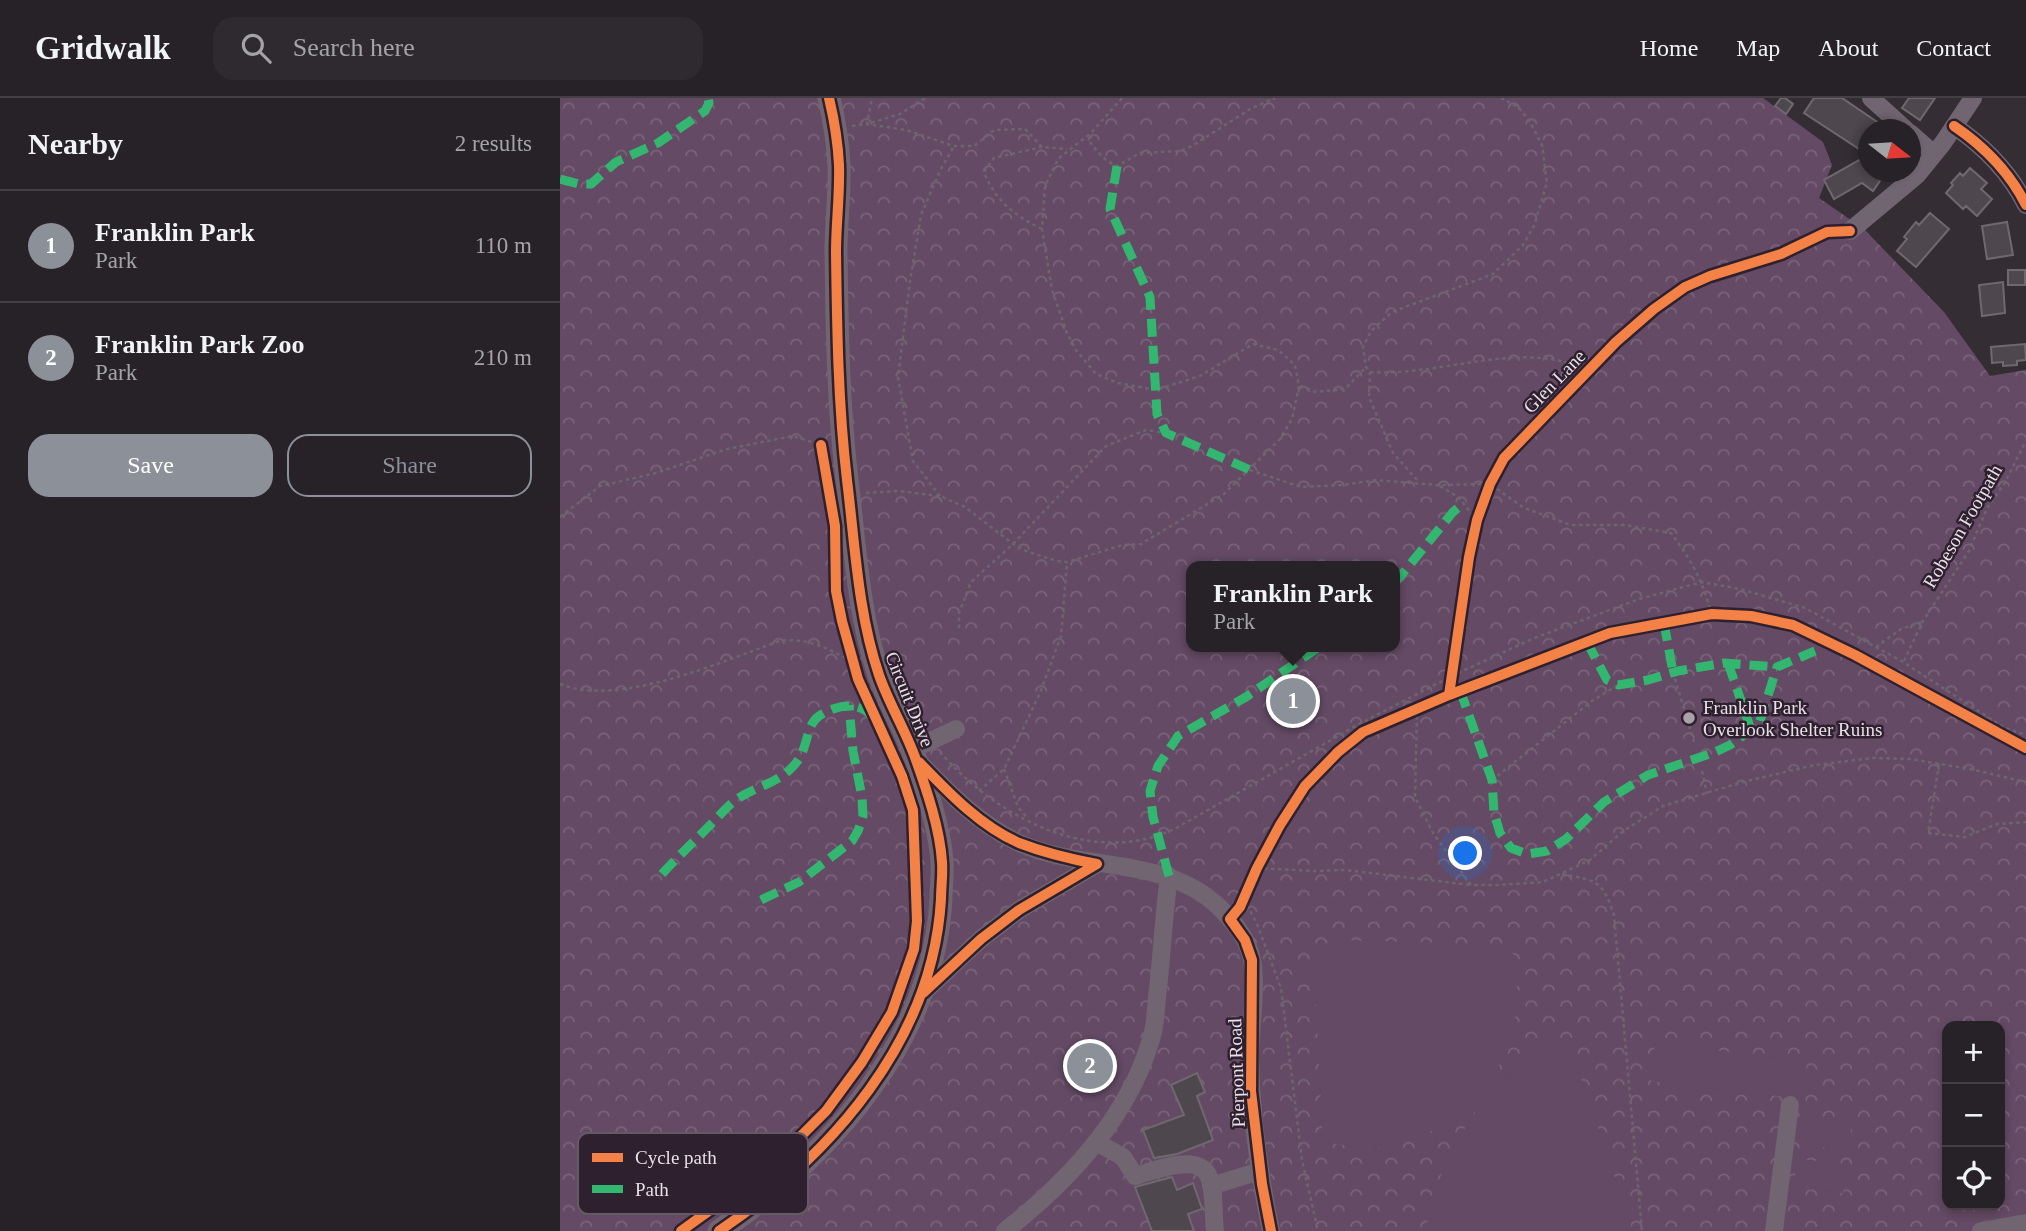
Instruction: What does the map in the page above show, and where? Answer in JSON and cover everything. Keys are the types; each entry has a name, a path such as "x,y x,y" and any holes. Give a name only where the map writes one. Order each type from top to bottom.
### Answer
{"main road":[{"name":"Circuit Drive","path":"808,1158 872,1089 903,1036 923,993 933,961 939,921 942,863 921,754 880,677 869,642 858,574 841,432 836,248 839,164 829,98"},
{"name":"Circuit Drive","path":"719,1231 741,1214"}],"street":[{"path":"1871,98 1894,119"},
{"path":"1850,231 1908,184 1934,154 1973,98"},
{"path":"1954,126 1980,145 2005,169 2026,205"},
{"path":"1921,143 1934,154"},
{"path":"921,754 956,729"},
{"name":"Pierpont Road","path":"921,754 953,797 1017,842 1058,856 1097,864 1131,866 1169,876 1202,893 1230,919 1245,940 1252,960 1251,1083 1260,1171 1271,1231"},
{"path":"923,993 981,939 1018,910 1097,864"},
{"path":"1005,1231 1058,1187 1079,1164 1127,1095 1145,1058 1154,1030 1169,876"},
{"path":"1774,1231 1790,1105"},
{"path":"1096,1142 1123,1157 1135,1176 1176,1164 1201,1168 1208,1174 1211,1185 1216,1231"},
{"path":"1211,1185 1260,1171"},
{"path":"1981,1231 2026,1223"}],"path":[{"path":"867,124 872,98"},
{"path":"847,127 900,114 925,98"},
{"path":"849,495 898,491 940,496 965,507 1013,544 1042,557 1067,562 1123,545 1141,544 1224,494 1280,439 1292,419 1299,386 1295,365 1278,350 1253,344 1200,376 1156,390 1118,383 1096,373 1076,350 1067,332 1052,290 1042,229 1045,186 1058,159 1091,133 1122,98"},
{"path":"1091,133 1090,142 1095,150 1106,161 1117,166 1140,153 1180,151 1192,146 1252,108 1275,98"},
{"path":"1418,482 1393,453 1368,397 1370,372 1366,367 1363,347 1371,331 1392,312 1493,274 1523,245 1534,226 1547,183 1542,145 1518,107 1501,98"},
{"path":"867,124 906,130 954,146 974,146 994,130 1025,129 1042,147"},
{"path":"940,496 913,461 898,377 921,215 954,146"},
{"path":"1042,229 1018,217 992,191 984,172 994,158 1042,147 1068,149"},
{"path":"1370,372 1394,373 1498,360 1538,358 1560,360 1587,372"},
{"path":"1299,386 1317,392 1346,389 1366,367"},
{"path":"959,628 958,613 971,582 1013,544 1105,446 1146,430 1166,433"},
{"path":"560,517 600,486 656,473 727,449 793,436 821,445 825,461"},
{"path":"1486,496 1498,468"},
{"path":"1250,470 1301,488 1375,480 1437,485 1490,484 1524,508 1571,525 1625,525 1671,533 1693,564 1712,614"},
{"path":"1437,485 1458,497 1477,520"},
{"path":"1475,532 1481,508"},
{"path":"979,791 1004,769 1029,718 1061,636 1067,562"},
{"path":"921,754 939,751 959,774 1001,807 1058,833 1093,842 1133,841 1160,836 1361,723 1454,675 1532,639 1639,599 1702,582 1740,589 1805,608 1903,662 2003,727 2026,735"},
{"path":"1700,617 1725,615"},
{"path":"1876,647 1901,629 1922,622"},
{"path":"560,684 590,691 667,680 791,639 826,648 854,666"},
{"path":"847,641 854,666"},
{"path":"1449,695 1456,662"},
{"path":"1673,672 1694,743"},
{"path":"1492,780 1592,701 1618,685"},
{"path":"1346,746 1363,732 1422,707 1415,797 1433,833 1471,885"},
{"path":"1958,712 2026,748"},
{"path":"1262,857 1255,872 1346,870 1471,885 1543,882 1590,860 1622,832 1663,806 1743,782 1815,765 1872,758 1939,763 2026,782"},
{"path":"1939,763 1928,833 1965,837 1997,824 2026,822"},
{"path":"1004,769 1017,807 1030,822"},
{"path":"1702,771 1707,794"},
{"path":"1562,874 1588,879 1605,890 1614,915 1643,1231"},
{"path":"1230,919 1248,888"},
{"path":"1244,899 1257,924 1281,988 1302,1160 1318,1231"}],"green space":[{"path":"560,98 1763,98 1823,142 1832,165 1819,198 1864,229 1944,312 1990,376 2026,370 2026,1231 560,1231"},
{"path":"1336,940 1511,945 1517,983 1515,1021 1508,1046 1499,1066 1470,1103 1431,1131 1388,1146 1366,1148 1323,1141 1314,965"},
{"path":"1568,1040 1633,1231 1426,1231 1439,1182 1463,1132 1478,1109 1513,1069 1533,1054"},
{"path":"1655,1043 1807,1061 1803,1099 1651,1081"},
{"path":"1803,1115 1852,1120 1848,1150 1799,1144"},
{"path":"1797,1159 1846,1164 1843,1193 1794,1187"}],"building":[{"path":"1781,98 1793,104 1786,114 1775,106"},
{"path":"1814,98 1842,98 1873,119 1858,119 1858,148 1804,113"},
{"path":"1909,98 1935,98 1921,119 1902,108"},
{"path":"1858,161 1858,182 1879,182 1873,191 1862,183 1834,199 1824,180"},
{"path":"1970,168 1987,183 1981,189 1992,199 1977,216 1966,206 1963,209 1946,193 1960,173 1963,176"},
{"path":"1930,213 1949,229 1916,267 1897,251 1916,222 1919,225"},
{"path":"2007,222 2013,255 1987,259 1982,226"},
{"path":"2008,270 2025,270 2025,285 2008,285"},
{"path":"2003,282 2005,313 1982,316 1979,285"},
{"path":"2025,344 2026,360 2017,361 2017,365 2003,366 2003,362 1992,363 1991,347"},
{"path":"1197,1073 1205,1092 1197,1096 1213,1140 1177,1154 1154,1158 1143,1130 1184,1115 1171,1085"},
{"path":"1172,1177 1177,1190 1193,1183 1202,1209 1188,1214 1194,1231 1152,1231 1135,1187"}],"marked path":[{"path":"560,179 591,184 616,162 658,143 705,111 708,98"},
{"path":"1117,166 1110,209 1150,297 1157,414 1166,433 1250,470"},
{"path":"1400,577 1453,512 1464,503"},
{"path":"1664,623 1673,672"},
{"path":"1587,642 1607,680 1618,685 1724,663 1777,667"},
{"path":"1460,690 1492,780 1494,813 1500,833 1511,848 1527,854 1547,851 1566,839 1604,802 1648,775 1730,745 1759,724 1777,667 1815,651"},
{"path":"1169,876 1153,817 1150,791 1158,766 1178,736 1246,697 1312,652"},
{"path":"1728,663 1751,730"},
{"path":"761,900 799,882 852,841 858,831 863,816 862,797 853,751 849,705"},
{"path":"662,874 734,801 778,778 796,763 811,725 819,716 832,709 854,706 873,717"}],"cycle path":[{"path":"808,1159 837,1130 869,1089 897,1046 919,1000 934,951 941,899 942,862 936,823 924,784 912,749 879,675 866,628 858,579 840,394 836,252 839,165 829,98"},
{"path":"1954,126 1976,142 1995,161 2012,181 2026,205"},
{"name":"Glen Lane","path":"1449,695 1477,520 1490,484 1504,458 1616,342 1654,309 1685,287 1710,276 1781,254 1827,232 1850,231"},
{"path":"804,1133 826,1111 862,1062 892,1012 914,949 917,921 913,810 902,776 858,679 842,621 836,591 835,526 821,445"},
{"path":"1271,1231 1262,1184 1251,1091 1252,960 1245,940 1230,919 1240,907 1280,825 1305,786 1338,752 1363,732 1449,695 1610,633 1712,614 1751,616 1793,625 1855,655 2026,748"},
{"path":"919,762 965,807 1005,836 1038,850 1097,864"},
{"path":"923,993 981,939 1019,910 1097,864"},
{"path":"681,1231 705,1214"},
{"path":"719,1231 743,1214"}],"place":[{"name":"Franklin Park","path":"1293,701"},
{"name":"Franklin Park Overlook Shelter Ruins","path":"1689,718"},
{"name":"Franklin Park Zoo","path":"1090,1066"}]}
